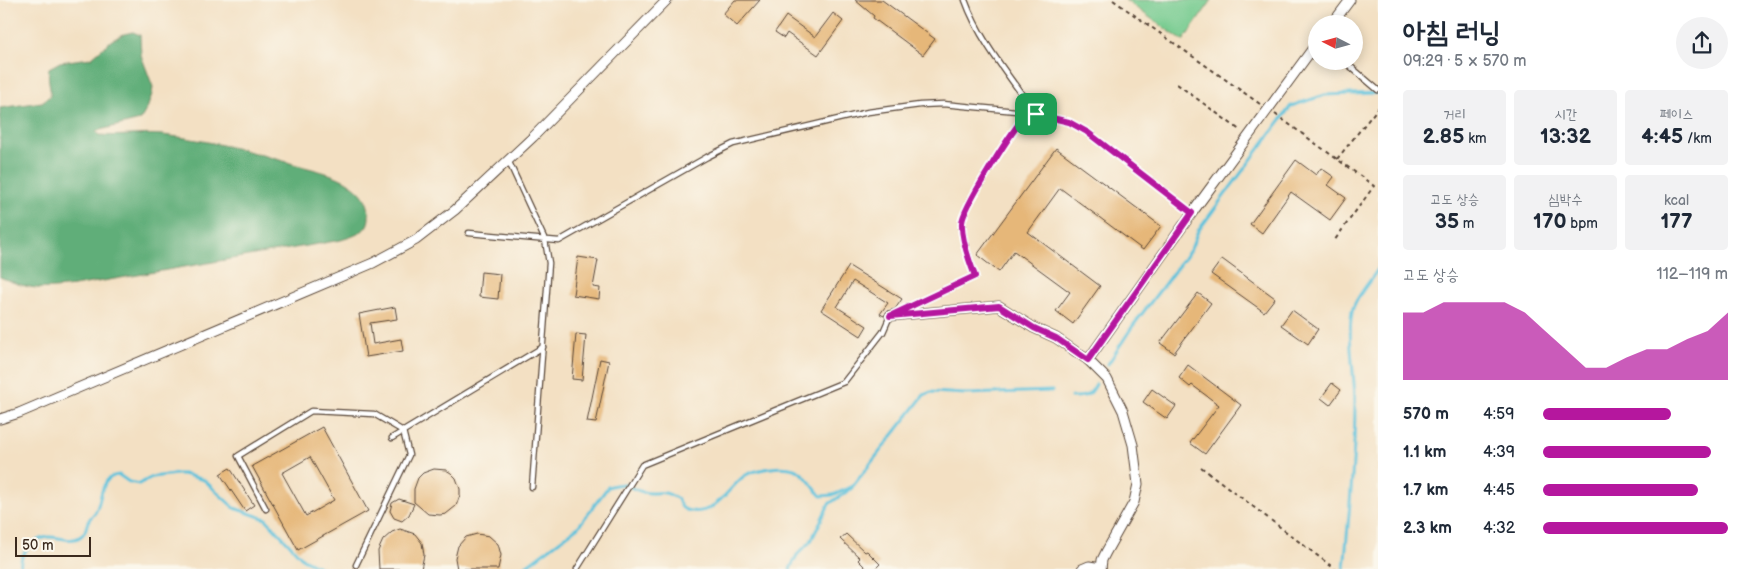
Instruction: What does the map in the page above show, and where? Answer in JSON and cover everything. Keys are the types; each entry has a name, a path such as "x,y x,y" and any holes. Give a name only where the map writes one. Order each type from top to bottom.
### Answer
{"street":[{"path":"0,419 19,413 356,270 406,246 442,221 533,137 667,0"},
{"path":"1339,15 1350,0"},
{"path":"1088,360 1192,213 1308,55"},
{"path":"890,316 999,306 1034,328 1056,338 1088,360 1107,379 1123,411 1136,463 1138,484 1134,502 1106,552 1101,568 1089,566 1082,569"}],"lane":[{"path":"966,0 970,13 985,40 1036,114"},
{"path":"1355,70 1378,90"},
{"path":"469,233 559,241 733,144 854,114 920,104 943,104 1036,114 1069,122 1087,132 1192,213"},
{"path":"577,569 642,465 844,382 883,332 890,316 975,276 962,231 963,215 1004,146 1022,120 1036,114"},
{"path":"508,160 545,240 549,264 532,487"},
{"path":"392,438 543,347"},
{"path":"266,508 238,456 311,411 374,414 403,431 408,455 356,565"}],"path":[{"path":"1114,0 1374,186 1334,241"},
{"path":"1177,84 1249,136"},
{"path":"1337,158 1378,108"},
{"path":"1201,466 1335,569"}],"green space":[{"path":"1125,0 1212,0 1183,41"},
{"path":"133,32 140,35 141,55 153,87 152,94 147,109 140,120 100,130 96,132 99,135 180,137 247,151 330,174 346,181 364,196 368,205 369,215 367,226 356,235 341,240 74,286 36,288 0,277 0,108 42,102 50,96 49,68 60,62 91,58 112,40"}],"building":[{"path":"735,0 760,0 737,26 723,14"},
{"path":"855,0 882,0 935,39 923,55 873,18 874,16"},
{"path":"833,13 843,21 818,55 787,33 784,38 775,32 786,16 815,37"},
{"path":"1056,148 1161,226 1143,250 1060,188 1028,232 1100,286 1073,324 1056,311 1070,292 1014,251 999,272 977,255"},
{"path":"1296,160 1316,175 1321,168 1334,177 1328,185 1346,198 1330,220 1291,192 1262,233 1250,224"},
{"path":"578,257 598,260 593,287 600,288 599,299 573,295"},
{"path":"1222,259 1275,298 1264,312 1211,274"},
{"path":"849,266 902,299 895,309 887,311 884,316 880,314 888,303 853,281 837,307 867,326 861,336 821,310"},
{"path":"481,272 500,274 498,299 479,297"},
{"path":"1198,293 1211,303 1174,353 1160,343"},
{"path":"395,307 397,319 370,323 373,344 401,339 403,351 366,357 359,314"},
{"path":"1292,310 1318,329 1308,344 1281,325"},
{"path":"576,334 586,335 582,380 572,379"},
{"path":"600,359 609,361 596,423 587,422"},
{"path":"1188,365 1241,405 1205,454 1190,443 1219,405 1179,378"},
{"path":"1332,383 1341,390 1330,405 1321,398"},
{"path":"1152,389 1176,406 1167,419 1143,402"},
{"path":"322,427 368,511 298,550 252,466","holes":["310,457 334,500 306,516 282,473"]},
{"path":"230,468 254,505 245,511 220,474"},
{"path":"434,469 446,470 451,473 456,478 460,489 456,506 446,514 428,514 414,502 414,489 418,478 423,473"},
{"path":"399,499 414,504 409,515 402,521 394,518 390,511 392,503"},
{"path":"400,529 415,534 422,543 424,555 421,569 379,569 378,551 383,540 392,532"},
{"path":"477,534 489,536 498,544 501,555 498,569 457,569 455,558 458,546 466,537"},
{"path":"846,534 880,564 875,569 867,569 858,560 860,558 840,539"}],"waterway":[{"path":"1108,364 1132,327 1191,249 1198,231 1291,106 1325,95 1378,93"},
{"path":"1344,569 1355,423 1351,318 1358,298 1378,269"},
{"path":"1071,397 1089,394 1096,384"},
{"path":"522,569 578,527 608,487 624,484 643,492 667,493 678,499 684,509 699,511 714,505 748,474 768,468 782,467 798,471 821,496 833,495 853,486 924,395 931,392 966,394 1052,391"},
{"path":"21,569 24,553 32,544 42,538 52,537 69,540 83,534 88,522 96,511 108,479 119,475 129,482 139,484 152,477 176,474 204,480 234,508 266,519 303,559 323,569"},
{"path":"790,569 797,555 811,541 829,504 852,488"}],"route":[{"path":"1036,114 1069,122 1087,132 1192,213 1088,360 1056,338 1034,328 999,306 890,316 975,276 962,231 963,215 1004,146 1022,120 1036,114"}]}
